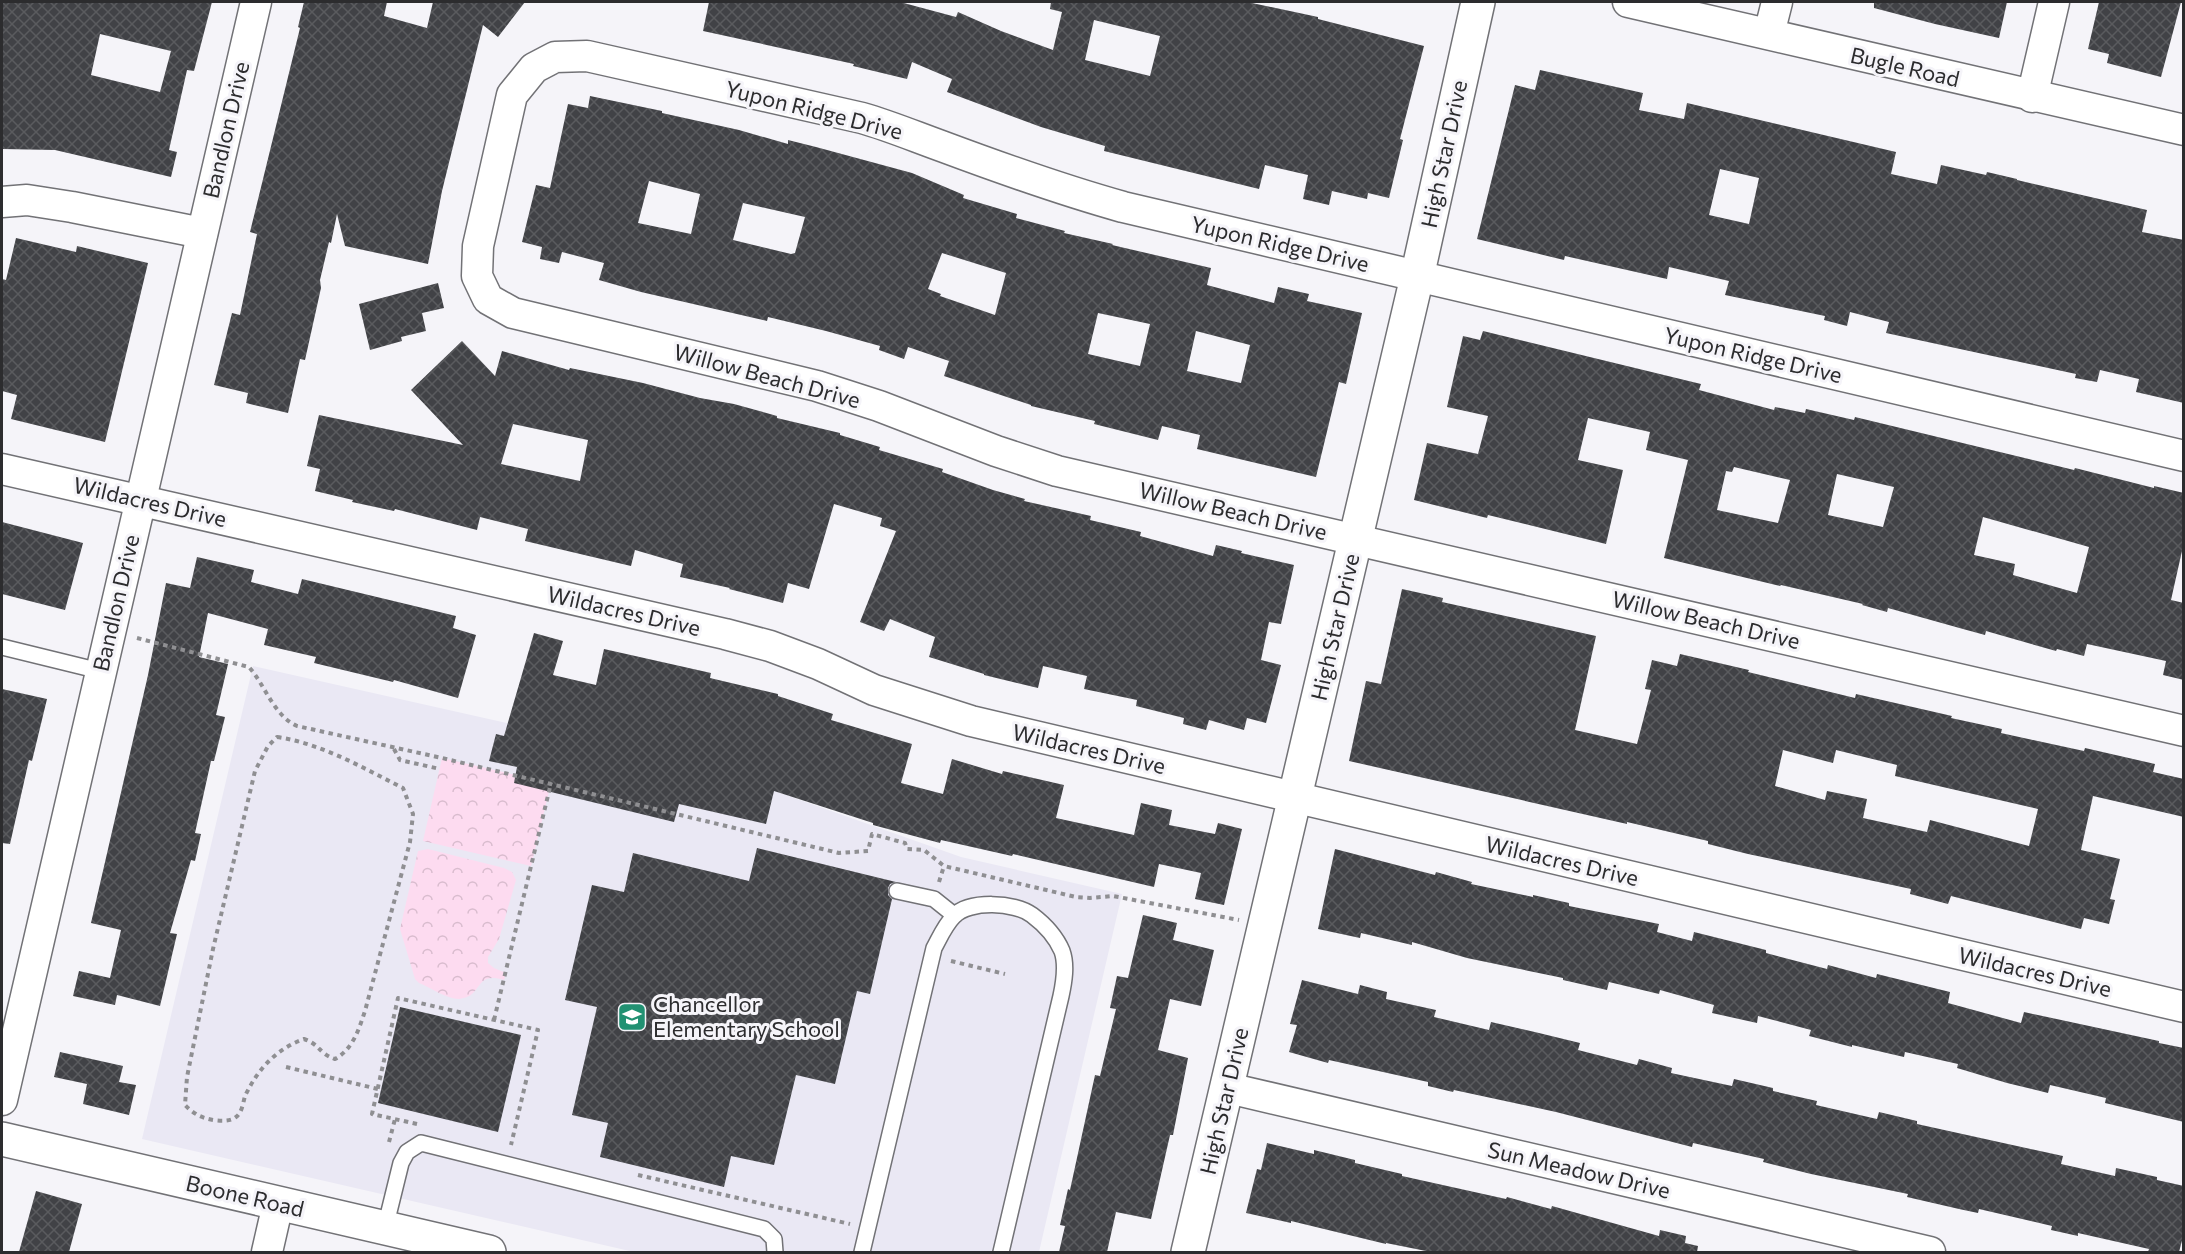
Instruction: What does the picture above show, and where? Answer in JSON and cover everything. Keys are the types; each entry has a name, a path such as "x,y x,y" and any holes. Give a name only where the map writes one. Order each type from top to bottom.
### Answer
{"street":[{"name":"Bandlon Drive","path":"2,1100 256,2"},
{"name":"High Star Drive","path":"1188,1252 1417,277 1478,2"},
{"name":"Bugle Road","path":"1628,2 2032,97 2184,130"},
{"path":"1769,34 1777,2"},
{"path":"2032,97 2054,2"},
{"name":"Yupon Ridge Drive","path":"486,211 512,95 534,68 555,57 587,56 862,118 900,129 943,147 1067,191 1123,207 2184,456"},
{"path":"2,202 27,200 202,233"},
{"name":"Willow Beach Drive","path":"486,211 478,246 477,276 488,299 513,313 817,386 879,406 996,452 1057,471 2184,731"},
{"name":"Wildacres Drive","path":"2,469 725,634 770,646 818,664 874,690 971,721 2184,1007"},
{"name":"Sun Meadow Drive","path":"1228,1088 1930,1252"},
{"name":"Boone Road","path":"2,1139 489,1252"},
{"path":"267,1252 278,1204"}],"lane":[{"path":"2,647 100,671"},
{"path":"897,891 934,899 954,915"},
{"path":"862,1252 934,948 954,915 984,904 1016,908 1031,914 1054,938 1062,951 1065,964 1061,996 1001,1252"},
{"path":"385,1228 401,1163 407,1152 422,1143 764,1229 774,1239 775,1252"}],"path":[{"path":"109,631 249,667 289,722 393,749 550,783 839,853 868,851 872,834 905,843 907,849 924,850 944,866 1076,897 1113,896 1266,925"},
{"path":"277,737 293,739 330,752 403,789 413,814 410,842 365,1011 356,1036 343,1055 335,1059 324,1055 315,1043 304,1039 287,1045 254,1078 239,1116 230,1121 196,1115 185,1105 187,1077 213,949 255,771 268,746 277,737"},
{"path":"393,749 400,760 440,769"},
{"path":"494,1020 550,783"},
{"path":"929,971 948,960 1005,974"},
{"path":"418,1124 372,1113 398,998 538,1030 511,1145 500,1143"},
{"path":"286,1067 378,1089"},
{"path":"638,1175 868,1228"}],"shaded area":[{"name":"Chancellor Elementary School","path":"253,666 715,770 961,857 1122,894 1039,1252 634,1252 142,1139"}],"green space":[{"path":"442,758 551,783 531,866 423,841"},
{"path":"428,849 504,868 512,872 516,880 499,939 488,957 488,963 506,973 504,980 487,979 472,994 459,999 439,993 415,979 400,929 418,851"}],"building":[{"path":"2,2 212,2 194,71 187,70 169,150 177,152 171,177 55,150 2,149","holes":["100,34 171,51 160,92 91,75"]},
{"path":"304,2 387,2 384,16 427,28 433,2 525,2 498,37 483,25 442,191 428,264 345,246 337,214 320,280 321,288 305,360 300,359 288,413 246,403 248,393 214,385 232,313 240,315 257,234 250,232 300,28 298,27"},
{"path":"709,2 900,2 956,17 958,12 1053,50 1062,12 1050,9 1051,2 1247,2 1318,17 1318,19 1424,46 1400,139 1403,140 1389,198 1368,193 1367,199 1332,191 1329,205 1303,199 1308,175 1265,165 1259,189 1104,151 1105,146 1041,127 947,92 952,79 912,62 907,79 853,66 854,64 703,31","holes":["1094,20 1160,36 1150,76 1085,60"]},
{"path":"1874,2 2007,2 1999,38 1874,8"},
{"path":"2099,2 2181,2 2161,77 2107,63 2109,54 2088,49"},
{"path":"1540,70 1643,93 1639,110 1684,119 1687,103 1896,152 1891,174 1937,184 1941,165 1986,175 1987,172 2147,210 2142,232 2184,240 2184,403 2136,392 2139,379 2100,370 2097,382 2075,378 2076,374 1886,333 1889,322 1850,312 1847,326 1824,320 1825,316 1725,295 1729,281 1669,267 1667,279 1565,256 1564,260 1477,239 1515,85 1535,90","holes":["1720,169 1759,178 1749,224 1709,215"]},
{"path":"590,96 662,111 662,113 739,130 788,144 788,140 816,147 912,173 964,195 963,198 1017,214 1016,218 1065,231 1064,233 1211,268 1207,285 1274,303 1278,287 1309,294 1307,301 1362,313 1346,384 1339,382 1316,477 1197,449 1200,435 1162,426 1158,440 1094,424 1095,421 1031,406 944,376 949,361 908,347 904,359 879,350 880,346 826,331 768,317 767,321 599,280 604,263 562,252 559,263 540,259 542,247 522,242 536,185 550,188 568,104 588,108","holes":["649,181 700,194 691,234 638,223","743,203 805,217 795,253 733,240","942,253 1006,273 995,315 940,296 941,294 928,289","1098,313 1150,324 1140,366 1088,354","1196,331 1250,345 1241,383 1187,371"]},
{"path":"16,238 76,252 77,246 148,263 105,442 11,419 17,395 2,391 2,279 6,280"},
{"path":"438,283 444,308 422,313 426,331 401,337 402,341 370,350 359,304"},
{"path":"1483,331 1701,384 1699,390 1774,410 1775,407 1805,413 1806,409 1854,420 1855,417 2074,470 2075,468 2154,488 2154,486 2184,493 2184,542 2171,600 2184,603 2184,680 2163,675 2166,661 2087,644 2084,656 2057,649 2056,651 1986,631 1985,635 1888,608 1887,612 1863,604 1664,558 1688,460 1646,450 1650,432 1588,418 1578,460 1623,470 1606,544 1488,515 1487,518 1414,500 1427,443 1478,454 1488,416 1447,407 1463,336 1480,340","holes":["1734,467 1790,480 1778,523 1717,510 1726,471 1732,472","1837,474 1894,487 1883,527 1828,515","1983,517 2089,547 2077,593 2013,575 2015,564 1974,555"]},
{"path":"462,341 495,376 502,351 569,370 570,368 643,383 734,404 777,416 777,418 840,433 840,435 880,447 879,450 943,469 942,472 1025,499 1024,501 1091,516 1090,520 1141,532 1140,536 1213,556 1216,545 1294,565 1281,624 1269,622 1261,660 1281,665 1266,723 1247,718 1244,730 1209,720 1206,730 1183,724 1184,718 1136,706 1137,700 1084,689 1087,676 1043,666 1038,688 984,675 929,657 935,637 890,619 884,631 860,622 896,531 880,526 882,518 834,504 809,589 788,583 783,603 680,577 683,564 635,550 631,566 525,541 528,529 480,517 477,530 395,509 394,511 352,502 353,500 315,491 320,469 307,466 319,415 463,445 411,390","holes":["513,424 588,440 580,481 501,464"]},
{"path":"2,522 83,543 65,610 2,594"},
{"path":"197,557 254,570 251,582 298,594 302,579 456,616 453,628 476,635 458,698 394,680 393,682 314,663 316,657 264,645 268,629 208,613 199,657 228,664 216,715 225,717 214,761 211,761 195,833 201,834 195,861 191,860 170,933 177,934 160,1006 117,995 115,1005 73,996 79,971 110,978 121,930 91,923 148,675 166,583 190,588"},
{"path":"1402,589 1443,598 1442,602 1596,636 1575,730 1637,744 1651,690 1645,689 1652,660 1677,666 1680,654 1855,698 1856,694 1952,716 1951,718 2002,729 2001,733 2084,751 2085,748 2155,764 2153,772 2184,779 2184,817 2093,796 2081,850 2120,859 2110,899 2115,900 2109,924 2084,918 2081,929 1951,896 1948,904 1910,894 1911,889 1748,854 1708,844 1708,841 1627,822 1627,824 1349,761 1366,681 1381,684","holes":["1783,750 1833,763 1836,750 1897,765 1895,776 2038,809 2029,846 1930,820 1927,832 1863,818 1867,799 1827,791 1825,800 1775,786"]},
{"path":"534,633 563,641 553,675 596,685 604,649 711,673 710,678 778,694 778,696 833,714 831,720 912,744 901,783 943,794 952,759 1002,774 1003,771 1064,785 1056,818 1134,835 1141,803 1172,810 1169,825 1215,834 1218,823 1242,829 1224,905 1195,899 1201,873 1159,864 1154,887 1013,854 1012,856 941,840 940,843 873,825 873,823 774,791 766,824 679,804 674,822 514,783 517,767 489,761 496,734 504,736"},
{"path":"2,689 47,699 32,761 29,760 10,844 2,843"},
{"path":"757,848 896,882 890,884 888,888 888,895 892,899 870,994 857,991 835,1084 796,1075 774,1165 731,1156 724,1187 600,1157 608,1123 572,1115 597,1007 565,1000 592,885 624,892 633,853 749,881"},
{"path":"1335,849 1435,875 1436,872 1472,882 1471,884 1533,897 1533,895 1569,903 1569,906 1659,924 1657,932 1692,941 1694,932 1766,950 1766,953 1827,969 1828,965 1876,978 1877,974 1950,992 1948,1003 2021,1023 2024,1012 2184,1048 2184,1122 2105,1103 2106,1098 2050,1085 2048,1093 2007,1083 1957,1068 1958,1064 1905,1052 1904,1057 1852,1045 1852,1047 1809,1036 1811,1030 1758,1016 1757,1023 1712,1013 1714,1005 1660,990 1659,994 1609,982 1607,990 1563,980 1563,978 1467,958 1412,942 1412,945 1361,933 1360,938 1318,929"},
{"path":"1143,915 1177,923 1173,940 1214,950 1201,1006 1170,999 1158,1050 1188,1058 1173,1135 1170,1135 1151,1219 1116,1212 1107,1252 1059,1252 1065,1226 1060,1225 1068,1189 1070,1190 1095,1075 1100,1076 1116,1009 1110,1008 1117,976 1128,978"},
{"path":"1302,980 1358,994 1360,985 1387,992 1386,999 1436,1010 1434,1017 1489,1030 1491,1022 1539,1033 1580,1043 1578,1050 1637,1065 1639,1059 1672,1068 1671,1073 1732,1086 1734,1079 1773,1088 1773,1091 1817,1101 1816,1105 1877,1119 1879,1112 1917,1121 1917,1124 2063,1156 2061,1164 2115,1176 2116,1168 2157,1177 2157,1180 2184,1186 2184,1233 2179,1252 2148,1252 2149,1249 2078,1233 2078,1236 2051,1230 2052,1226 1979,1209 1978,1213 1959,1209 1907,1197 1908,1194 1763,1162 1764,1159 1693,1143 1692,1147 1556,1112 1454,1090 1453,1092 1428,1086 1428,1082 1329,1060 1328,1063 1289,1052 1297,1025 1290,1024"},
{"path":"400,1007 521,1035 498,1132 378,1103"},
{"path":"60,1052 123,1066 119,1082 136,1085 129,1115 83,1104 87,1084 54,1077"},
{"path":"1267,1143 1314,1154 1314,1150 1355,1160 1355,1163 1402,1174 1402,1176 1506,1199 1507,1197 1551,1209 1552,1206 1659,1236 1660,1230 1686,1236 1685,1243 1698,1246 1697,1252 1431,1252 1246,1213 1257,1169 1261,1170"},
{"path":"36,1191 82,1204 69,1252 19,1252"}],"place":[{"name":"Chancellor Elementary School","path":"632,1017"}]}
